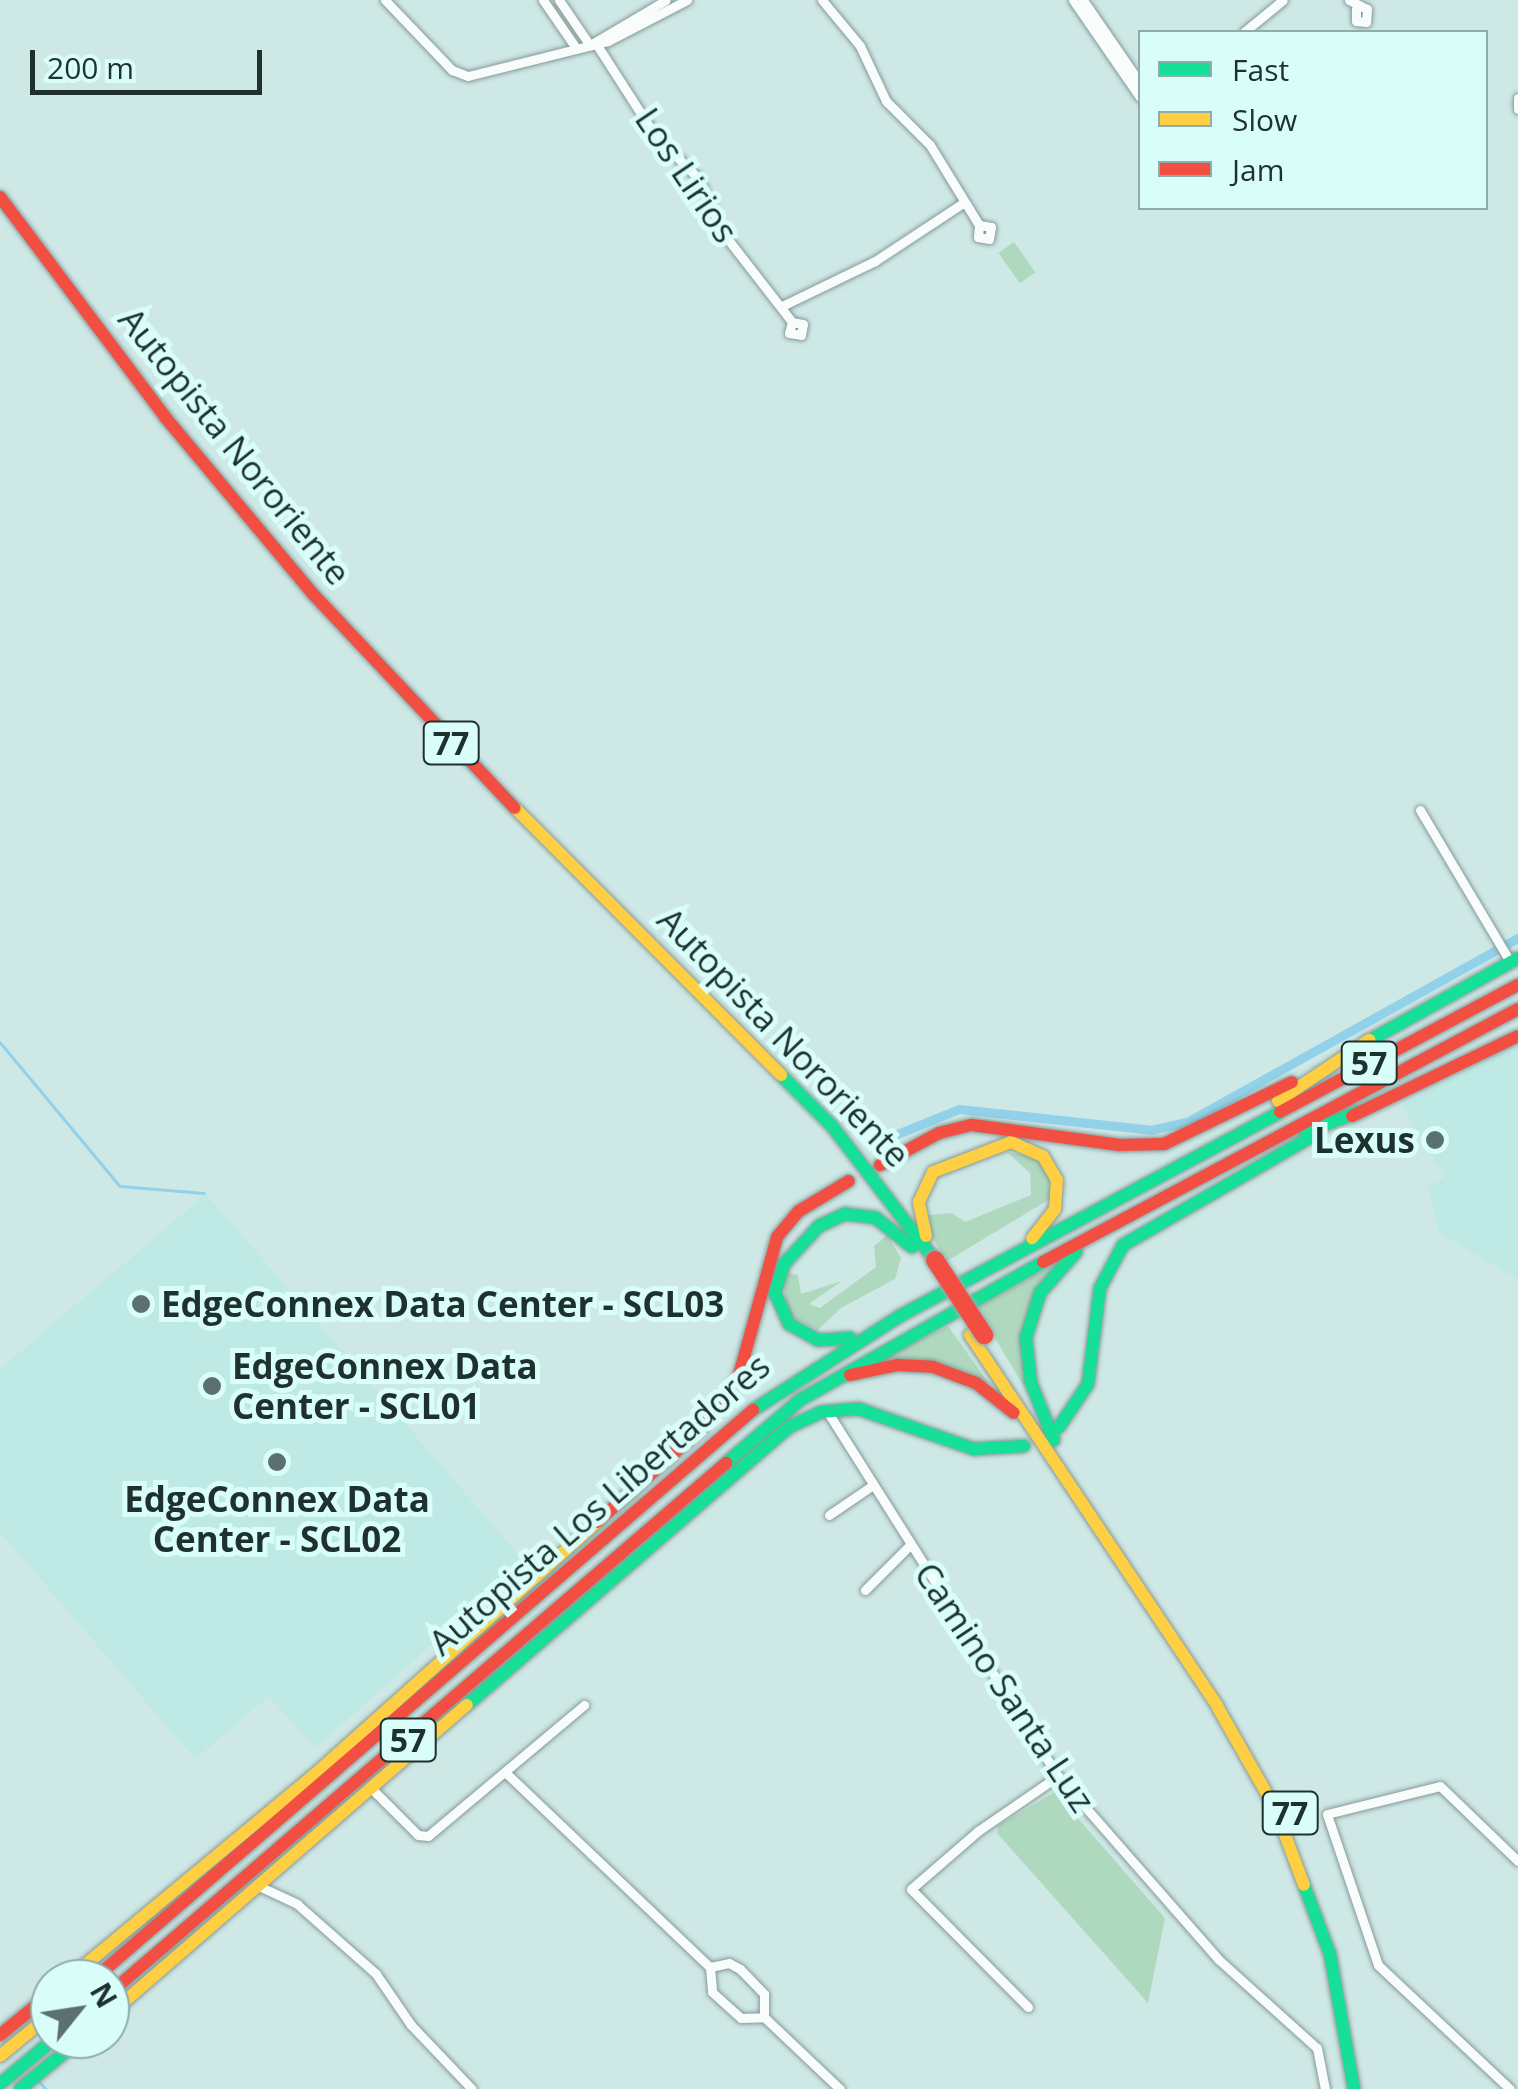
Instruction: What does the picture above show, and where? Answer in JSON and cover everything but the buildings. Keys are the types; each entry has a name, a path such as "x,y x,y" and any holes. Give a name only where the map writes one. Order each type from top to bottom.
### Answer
{"main road":[{"name":"Autopista Nororiente","path":"0,198 165,417 313,594 449,741 832,1126 977,1335 1056,1434 1236,1714 1288,1808 1340,1946 1366,2089"},
{"name":"Autopista Nororiente","path":"0,217 145,410 283,577 458,766 810,1119 930,1264"},
{"path":"880,1164 939,1133 972,1125 1120,1144 1175,1141 1514,960"},
{"name":"Autopista Los Libertadores","path":"118,1959 306,1801 702,1450 865,1335 1518,985"},
{"name":"Autopista Los Libertadores","path":"130,1976 288,1844 728,1455 821,1386 1226,1163 1518,1009"},
{"path":"1056,1434 1088,1384 1100,1288 1123,1245 1358,1112 1518,1036"},
{"path":"1220,1142 1369,1040"},
{"path":"1226,1163 1358,1112"},
{"path":"930,1264 919,1215 924,1184 945,1163 1004,1142 1038,1151 1058,1187 1052,1216 1019,1251"},
{"path":"92,1959 272,1808 718,1411 742,1367 777,1237 799,1211 850,1182"},
{"path":"865,1335 824,1340 794,1329 777,1302 780,1269 819,1226 845,1214 876,1218 912,1246"},
{"path":"1056,1434 1031,1383 1028,1322 1052,1276 1108,1227"},
{"name":"Autopista Nororiente","path":"977,1335 1028,1438 1216,1706 1275,1808 1330,1954 1354,2089"},
{"path":"130,1997 790,1427 826,1411 875,1413 974,1449 1028,1438 985,1389 933,1367 887,1366 821,1386"},
{"path":"0,2056 30,2018"},
{"path":"0,2035 30,2024"},
{"path":"13,2084 40,2059"}],"street":[{"path":"385,0 464,76 592,43 685,0"},
{"path":"544,0 576,48"},
{"name":"Los Lirios","path":"559,0 654,134 701,183 727,239 792,322"},
{"path":"592,43 666,0"},
{"path":"822,0 860,46 886,101 930,145 980,226"},
{"path":"1073,0 1138,95"},
{"path":"1082,0 1138,80"},
{"path":"1246,30 1283,0"},
{"path":"1518,98 1518,108"},
{"path":"782,306 874,261 962,202"},
{"path":"1420,810 1514,960"},
{"name":"Camino Santa Luz","path":"826,1411 1058,1776 1222,1964 1317,2048 1325,2089"},
{"path":"829,1515 873,1486"},
{"path":"865,1590 910,1545"},
{"path":"374,1790 425,1836 584,1705"},
{"path":"504,1772 710,1967 740,1969 766,1997 764,2017"},
{"path":"1028,2007 914,1897 911,1886 1058,1776"},
{"path":"1510,2089 1378,1964 1327,1816 1440,1786 1518,1861"},
{"path":"261,1888 297,1904 376,1974 411,2025 472,2089"},
{"path":"710,1967 709,1986 726,2004 744,2020 764,2017"},
{"path":"764,2017 840,2089"}],"shaded area":[{"path":"1518,1042 1518,1279 1439,1233 1428,1186 1445,1177 1402,1105"},
{"path":"206,1194 525,1562 315,1748 269,1696 195,1759 0,1532 0,1369"}],"green space":[{"path":"1014,242 1035,272 1020,283 998,253"},
{"path":"1007,1152 1035,1157 1049,1174 1050,1199 947,1261 931,1236 929,1215 952,1213 965,1222 1031,1195 1030,1173"},
{"path":"887,1235 901,1258 895,1279 841,1308 818,1330 790,1316 783,1285 789,1273 798,1275 801,1294 842,1281 809,1304 820,1308 876,1267 874,1246"},
{"path":"1068,1257 1033,1296 1028,1381 1023,1385 977,1308"},
{"path":"948,1326 990,1385 962,1371 866,1367"},
{"path":"1055,1792 1165,1918 1148,2003 997,1833 999,1825"}],"waterway":[{"path":"885,1139 959,1109 1151,1130 1187,1122 1518,938"},
{"path":"0,1042 120,1186 204,1193"},
{"path":"39,2081 46,2089"}],"traffic: fast":[{"path":"1363,1044 1518,958"},
{"path":"781,1075 832,1126 935,1260"},
{"path":"753,1410 900,1316 1280,1112"},
{"path":"1306,1132 1358,1112"},
{"path":"1059,1427 1088,1384 1100,1288 1123,1245 1316,1134"},
{"path":"850,1338 818,1340 789,1324 775,1292 784,1264 819,1226 845,1214 876,1218 912,1247"},
{"path":"1054,1440 1031,1383 1026,1338 1040,1293 1076,1252"},
{"path":"726,1463 800,1400 1043,1262"},
{"path":"467,1705 789,1427 821,1412 859,1409 974,1449 1024,1446"},
{"path":"1304,1885 1330,1954 1354,2089"},
{"path":"0,2084 30,2059"},
{"path":"20,2089 57,2059"}],"traffic: slow":[{"path":"515,808 781,1075"},
{"path":"1278,1101 1369,1040"},
{"path":"926,1236 919,1202 933,1172 1011,1142 1043,1156 1057,1180 1055,1209 1032,1238"},
{"path":"970,1335 1217,1706 1275,1808 1304,1885"},
{"path":"92,1959 314,1775 597,1522"},
{"path":"130,1997 467,1705"},
{"path":"0,2056 30,2031"}],"traffic: jam":[{"path":"0,197 165,417 313,594 515,808"},
{"path":"1280,1112 1518,985"},
{"path":"1043,1262 1518,1009"},
{"path":"1352,1116 1518,1036"},
{"path":"880,1165 939,1133 972,1125 1120,1145 1164,1144 1292,1082"},
{"path":"597,1522 702,1428 738,1379 777,1237 799,1211 849,1181"},
{"path":"935,1260 984,1335"},
{"path":"850,1375 898,1365 933,1367 976,1383 1014,1413"},
{"path":"117,1959 753,1410"},
{"path":"130,1976 726,1463"},
{"path":"0,2035 30,2010"}],"place":[{"name":"Lexus","path":"1435,1140"},
{"name":"EdgeConnex Data Center - SCL03","path":"141,1304"},
{"name":"EdgeConnex Data Center - SCL01","path":"212,1386"},
{"name":"EdgeConnex Data Center - SCL02","path":"277,1462"}]}
